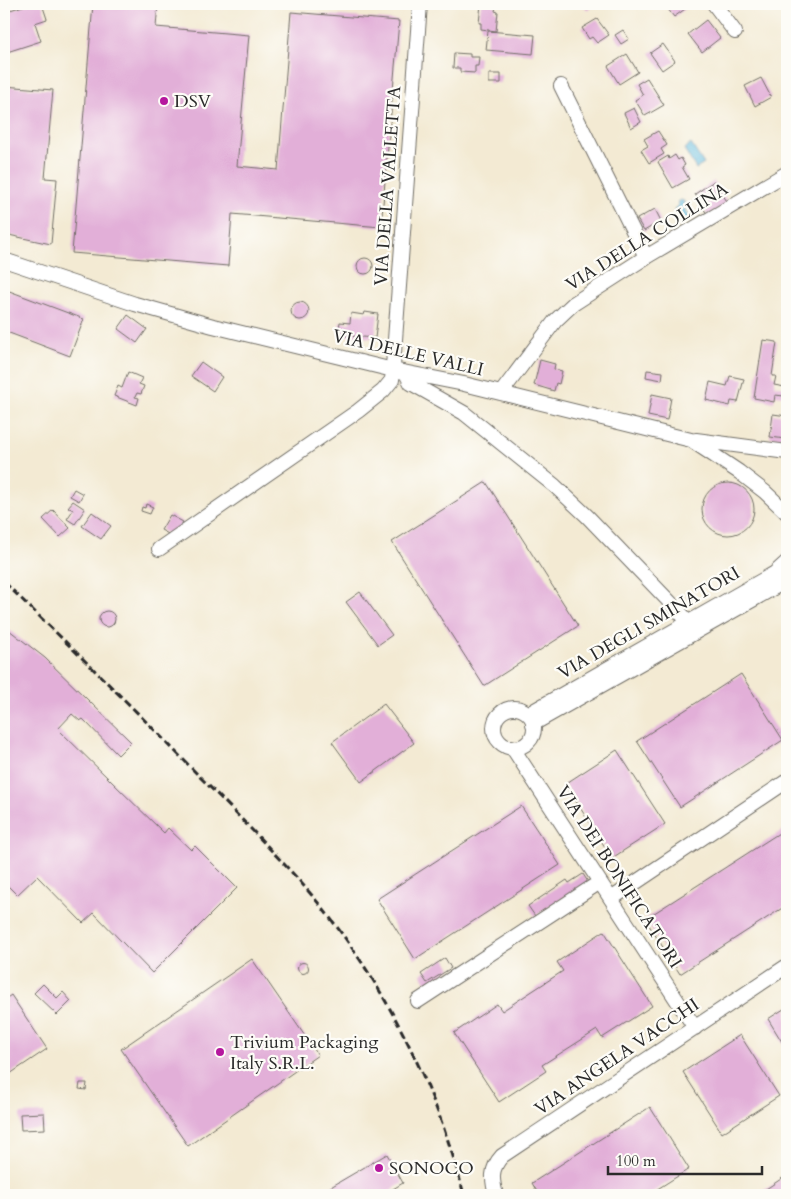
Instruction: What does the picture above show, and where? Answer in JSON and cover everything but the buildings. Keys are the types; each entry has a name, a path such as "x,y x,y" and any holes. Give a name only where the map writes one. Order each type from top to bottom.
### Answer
{"street":[{"name":"VIA DELLA VALLETTA","path":"400,372 420,4"},
{"path":"714,4 735,32"},
{"path":"561,86 646,258"},
{"name":"VIA DELLA COLLINA","path":"501,393 552,326 568,309 594,290 787,172"},
{"name":"VIA DELLE VALLI","path":"4,260 158,312 400,372 464,384 691,440 744,475 787,513"},
{"path":"159,549 376,398 400,372 411,383 455,407 560,491 689,622"},
{"path":"455,407 457,394 464,384"},
{"path":"691,440 787,452"},
{"name":"VIA DEGLI SMINATORI","path":"531,719 689,622 775,573 787,562"},
{"name":"VIA DEGLI SMINATORI","path":"531,719 787,582"},
{"path":"509,708 522,710 531,719 534,730 524,745 512,748 505,746 496,736 495,722 498,716 509,708"},
{"name":"VIA DEI BONIFICATORI","path":"512,748 695,1028"},
{"path":"611,899 787,782"},
{"path":"418,1001 600,882"},
{"name":"VIA ANGELA VACCHI","path":"496,1195 492,1175 494,1166 502,1156 787,966"}],"water":[{"path":"691,144 704,164 696,169 684,149"},
{"path":"681,200 684,201 683,207 690,217 682,222 674,209"}],"railway":[{"path":"4,582 237,814 296,877 325,912 377,986 399,1026 419,1067 436,1109 464,1195"}],"place":[{"name":"DSV","path":"164,101"},
{"name":"Trivium Packaging Italy S.R.L.","path":"220,1052"},
{"name":"SONOCO","path":"379,1168"}]}
